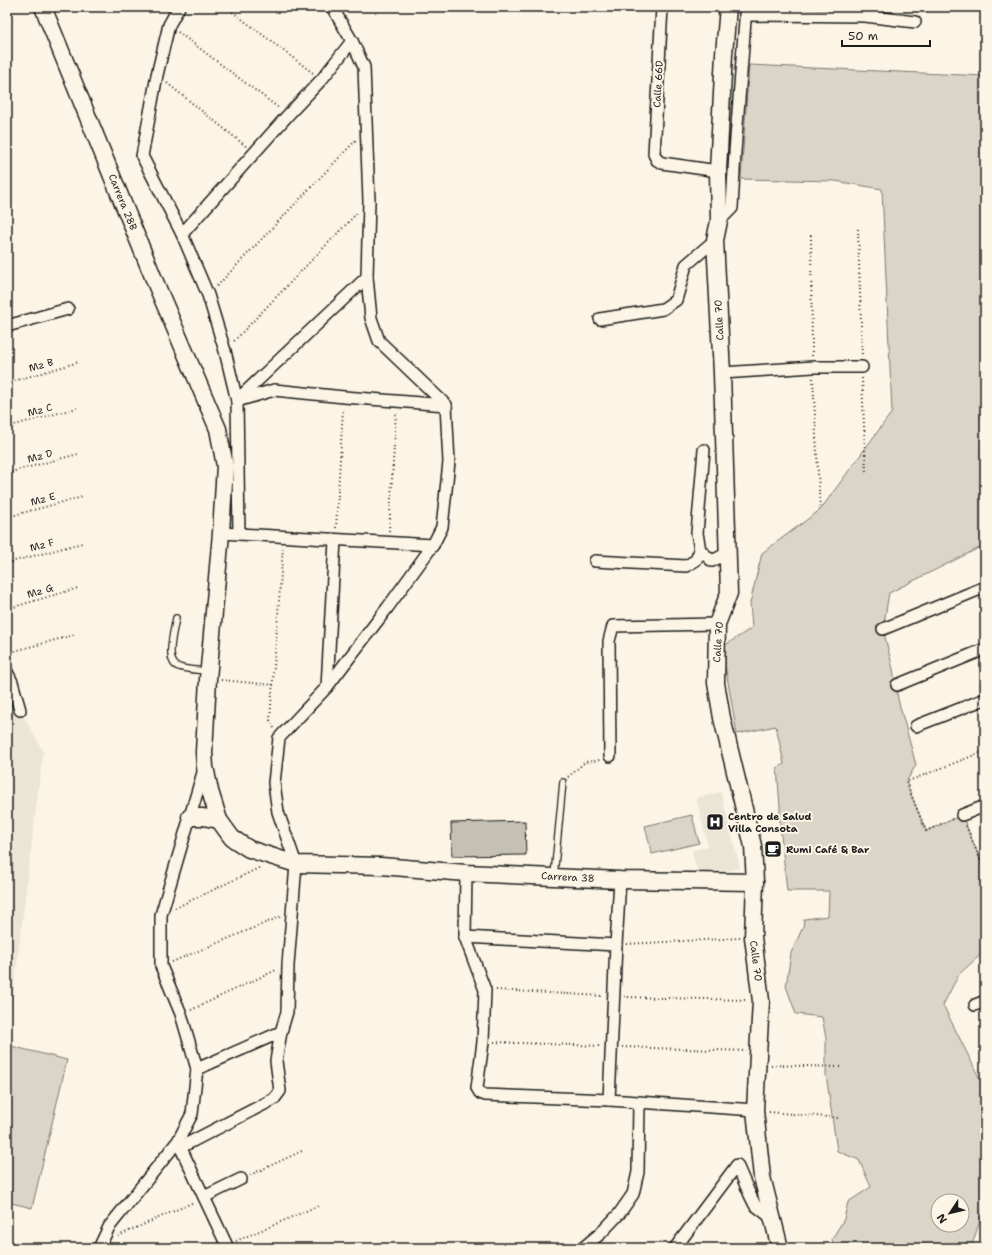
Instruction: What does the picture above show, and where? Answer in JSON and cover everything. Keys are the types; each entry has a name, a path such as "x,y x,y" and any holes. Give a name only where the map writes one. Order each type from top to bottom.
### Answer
{"street":[{"name":"Carrera 28B","path":"43,7 153,277 218,429 225,466 221,533 208,675"},
{"path":"179,7 169,25 157,75 142,156 182,234 208,295 225,351 237,401 239,534"},
{"path":"179,1144 274,1099 280,1091 276,1061 281,1032 288,1012 288,964 296,864 278,812 274,784 279,738 327,687 433,545 442,527 449,462 446,405 379,341 371,318 367,278 369,201 364,67 352,41 332,7"},
{"name":"Calle 66D","path":"662,7 654,154 657,160 662,163 718,171"},
{"name":"Calle 70","path":"728,7 718,171 719,221 715,240 722,373 729,593 717,624 716,683 722,718 753,846 755,882 753,937 761,1001 755,1110 762,1177 780,1248"},
{"path":"719,221 732,208 746,11 865,11 915,22"},
{"path":"182,234 322,79 352,41"},
{"path":"600,318 663,309 676,300 686,265 715,240"},
{"path":"237,401 367,278"},
{"path":"7,326 68,309"},
{"path":"722,373 813,367 862,367"},
{"path":"237,401 274,390 446,405"},
{"path":"595,561 686,566 696,560 700,550 698,533 704,450"},
{"path":"221,533 433,545"},
{"path":"327,687 335,540"},
{"path":"700,550 712,561 728,554"},
{"path":"883,629 985,588"},
{"path":"610,756 609,641 612,626 717,624"},
{"path":"897,686 985,649"},
{"path":"7,672 12,682 20,710"},
{"name":"Carrera 38","path":"208,675 204,752 205,767 210,791 219,820 232,838 249,849 296,864 381,866 466,873 620,880 755,882"},
{"path":"916,726 985,699"},
{"path":"99,1246 109,1227 179,1144 192,1114 197,1069 181,1014 161,966 161,915 205,767"},
{"path":"962,815 985,806"},
{"path":"190,817 204,817 219,820"},
{"path":"466,873 465,938 485,990 483,1042 477,1088 480,1093 485,1095 609,1100 755,1110"},
{"path":"609,1100 620,880"},
{"path":"465,938 616,945"},
{"path":"197,1069 281,1032"},
{"path":"583,1248 601,1233 619,1214 633,1194 638,1172 639,1103"},
{"path":"179,1144 228,1247"},
{"path":"676,1248 737,1165 755,1205 773,1219"},
{"path":"204,1197 241,1179"}],"lane":[{"path":"176,618 170,654 173,664 178,667 208,675"},
{"path":"554,876 563,782"}],"path":[{"path":"226,7 322,79"},
{"path":"316,7 320,7"},
{"path":"169,25 288,115"},
{"path":"157,75 255,153"},
{"path":"208,295 367,129"},
{"path":"225,351 369,201"},
{"path":"858,229 866,472"},
{"name":"Mz B","path":"7,383 79,362"},
{"path":"335,540 344,397"},
{"path":"388,542 397,401"},
{"name":"Mz C","path":"7,427 77,408"},
{"name":"Mz D","path":"7,473 78,454"},
{"name":"Mz E","path":"7,516 82,497"},
{"path":"279,738 270,720 274,685 284,536"},
{"name":"Mz F","path":"7,563 82,543"},
{"name":"Mz G","path":"7,609 78,588"},
{"path":"7,653 74,635"},
{"path":"208,675 274,685"},
{"path":"985,751 906,782 926,831 962,815 985,871"},
{"path":"563,782 586,762 600,760 610,756"},
{"path":"161,915 278,859"},
{"path":"161,966 292,911"},
{"path":"616,945 753,937"},
{"path":"181,1014 288,964"},
{"path":"758,1065 840,1067"},
{"path":"755,1110 839,1118"},
{"path":"241,1179 302,1151"},
{"path":"99,1246 204,1197"},
{"path":"228,1247 320,1205"}],"shaded area":[{"path":"749,65 985,76 985,545 889,593 883,629 893,669 898,699 916,765 906,782 926,831 962,815 985,871 985,951 959,974 943,1005 985,1089 985,1205 971,1248 834,1248 832,1239 844,1219 848,1202 871,1187 859,1160 837,1151 826,1074 826,1038 822,1017 796,1014 786,986 791,953 803,927 804,919 828,916 829,891 787,891 780,825 777,768 784,764 776,726 737,734 722,647 752,628 750,603 762,553 820,510 892,412 882,189 835,181 741,179"},
{"path":"7,672 20,710 43,751 9,1030 7,1029"},
{"name":"Centro de Salud Villa Consota","path":"721,792 740,868 699,878 692,851 708,846 696,798"},
{"path":"692,815 699,843 652,854 645,826"},
{"path":"7,1045 67,1060 32,1208 7,1202"}],"building":[{"path":"525,821 526,855 452,856 451,823"}],"place":[{"name":"Centro de Salud Villa Consota","path":"715,822"},
{"name":"Rumi Café & Bar","path":"773,849"}]}
